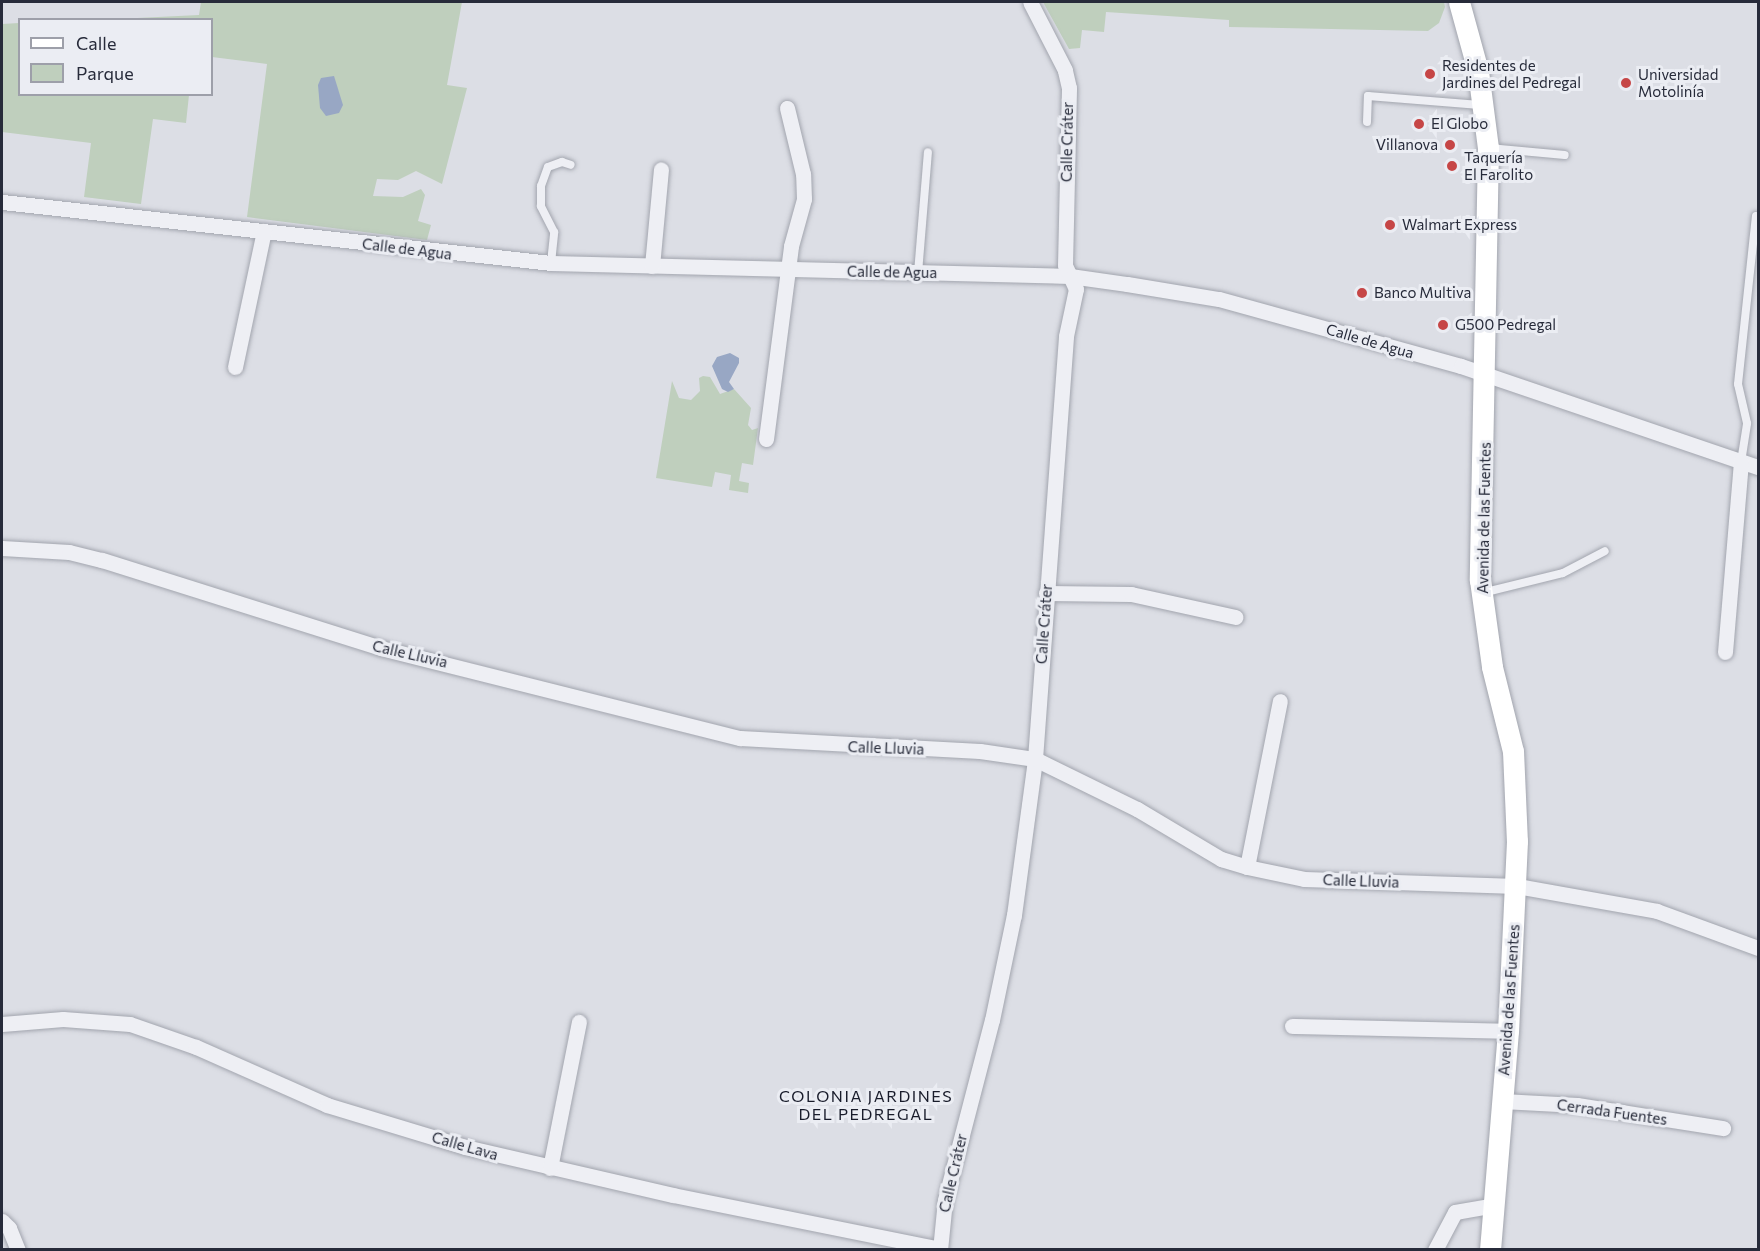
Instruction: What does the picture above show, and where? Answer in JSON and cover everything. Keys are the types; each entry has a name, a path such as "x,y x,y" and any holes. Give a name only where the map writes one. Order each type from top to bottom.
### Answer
{"street":[{"name":"Calle Cráter","path":"940,1249 945,1200 992,1020 1014,915 1035,759 1066,336 1076,289 1065,265 1069,88 1065,70 1030,2"},
{"name":"Avenida de las Fuentes","path":"1459,2 1485,105 1488,148 1482,593 1492,667 1513,751 1517,886 1490,1250"},
{"path":"766,439 789,270 804,186 787,108"},
{"path":"652,266 662,169"},
{"name":"Calle de Agua","path":"2,202 551,263 1070,276 1219,299 1486,375 1758,466"},
{"path":"235,367 264,231"},
{"path":"1725,652 1741,462"},
{"name":"Calle Lluvia","path":"2,548 69,552 102,560 381,648 740,738 980,751 1035,759 1137,808 1221,859 1247,867 1304,879 1517,886 1657,911 1758,948"},
{"path":"1046,592 1131,594 1236,617"},
{"path":"1247,867 1280,701"},
{"name":"Calle Lava","path":"2,1024 63,1018 130,1024 195,1047 327,1105 550,1168 940,1249"},
{"path":"550,1168 579,1022"},
{"path":"1292,1026 1508,1031"},
{"name":"Cerrada Fuentes","path":"1502,1101 1577,1105 1723,1128"},
{"path":"1435,1250 1455,1212 1494,1205"},
{"path":"2,1221 18,1250"}],"lane":[{"path":"1367,122 1368,96 1485,105"},
{"path":"1488,148 1565,155"},
{"path":"918,273 928,152"},
{"path":"551,263 554,232 541,206 541,186 545,171 552,164 571,165"},
{"path":"1741,462 1746,414 1738,384 1756,216"},
{"path":"1482,593 1563,573 1605,551"}],"green space":[{"path":"201,2 462,2 447,85 467,88 442,184 416,171 398,180 377,179 373,196 403,197 421,189 425,195 418,221 431,225 427,240 247,217 267,64 213,57 213,18 137,18 199,15"},
{"path":"1043,2 1444,2 1445,7 1439,23 1428,31 1229,27 1229,20 1106,12 1104,32 1082,30 1080,48 1069,49"},
{"path":"18,23 18,96 189,96 186,123 153,119 141,204 84,197 91,143 2,132 2,24"},
{"path":"710,377 720,394 734,389 751,408 748,425 752,430 758,428 753,465 742,463 739,481 749,483 748,493 729,490 731,475 715,472 712,487 656,478 672,381 679,398 691,400 700,391 699,378"}],"water":[{"path":"334,76 343,105 339,113 326,116 320,108 318,85 321,78"},
{"path":"730,353 739,358 739,363 729,382 734,389 728,392 722,389 712,366 717,357"}],"place":[{"name":"Residentes de Jardines del Pedregal","path":"1430,74"},
{"name":"Universidad Motolinía","path":"1626,83"},
{"name":"El Globo","path":"1419,124"},
{"name":"Villanova","path":"1450,145"},
{"name":"Taquería El Farolito","path":"1452,166"},
{"name":"Walmart Express","path":"1390,225"},
{"name":"Banco Multiva","path":"1362,293"},
{"name":"G500 Pedregal","path":"1443,325"}],"district":[{"name":"COLONIA JARDINES DEL PEDREGAL","path":"866,1105"}]}
